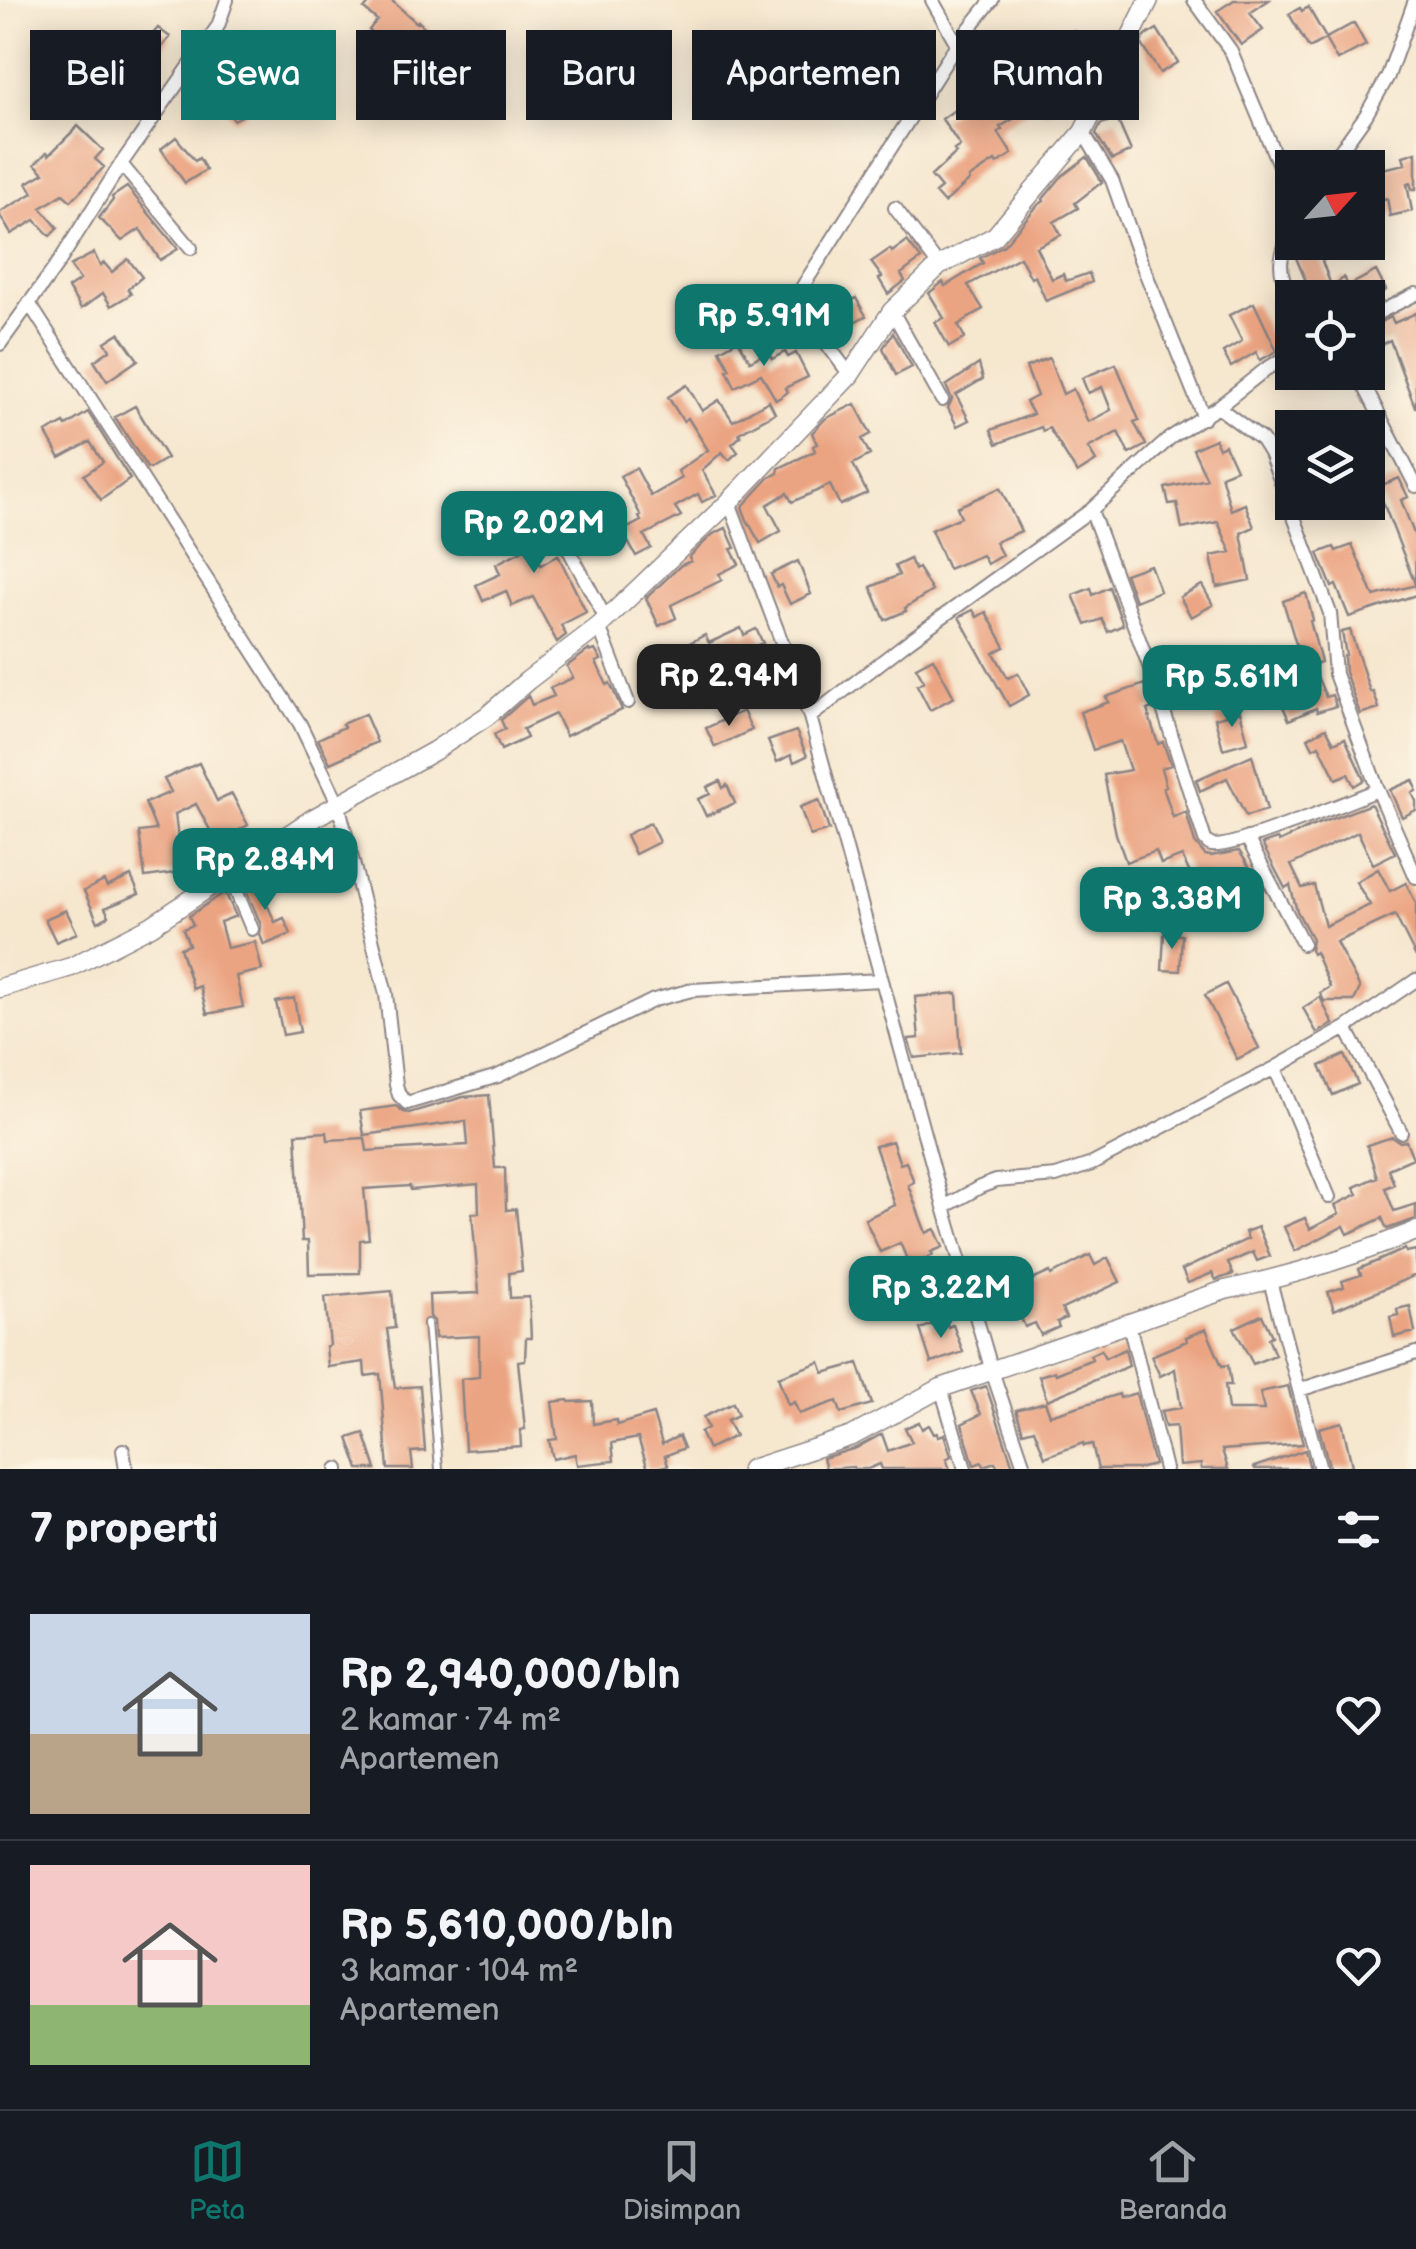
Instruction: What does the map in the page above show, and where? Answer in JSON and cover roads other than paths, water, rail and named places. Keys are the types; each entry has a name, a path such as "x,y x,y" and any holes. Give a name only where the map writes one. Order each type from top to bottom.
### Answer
{"street":[{"path":"0,344 218,26 227,0"},
{"path":"932,0 956,41"},
{"path":"969,30 992,0"},
{"path":"0,988 71,966 151,926 338,804 434,751 487,716 602,623 729,502 850,375 892,311 939,266 995,236 1083,132 1150,0"},
{"path":"1194,0 1231,50 1275,155"},
{"path":"1341,150 1388,76 1415,0"},
{"path":"850,375 804,312 799,298 956,47"},
{"path":"1083,132 1112,180 1204,418"},
{"path":"121,164 191,248"},
{"path":"895,208 939,266"},
{"path":"1385,310 1416,294"},
{"path":"28,303 300,724 338,804 386,994 396,1085 407,1103 498,1076 673,993 881,980"},
{"path":"892,311 942,400"},
{"path":"810,717 1091,510 1170,438 1204,418 1275,364"},
{"path":"1366,390 1416,486"},
{"path":"1218,408 1262,440 1270,453 1330,612 1336,674 1378,790 1416,877"},
{"path":"729,502 810,717 944,1207 1025,1469"},
{"path":"1091,510 1152,672 1210,846 1248,838 1378,790"},
{"path":"554,522 602,623 628,702"},
{"path":"1248,838 1304,944"},
{"path":"230,874 252,928"},
{"path":"944,1207 996,1181 1056,1176 1092,1164 1346,1028 1416,980"},
{"path":"1346,1028 1401,1132"},
{"path":"1275,1068 1329,1197"},
{"path":"751,1469 852,1436 942,1388 1225,1290 1356,1256 1416,1231"},
{"path":"1270,1281 1320,1469"},
{"path":"1129,1324 1165,1469"},
{"path":"1299,1390 1416,1353"},
{"path":"942,1388 965,1469"},
{"path":"123,1450 126,1469"}],"lane":[{"path":"427,1323 439,1469"}]}
